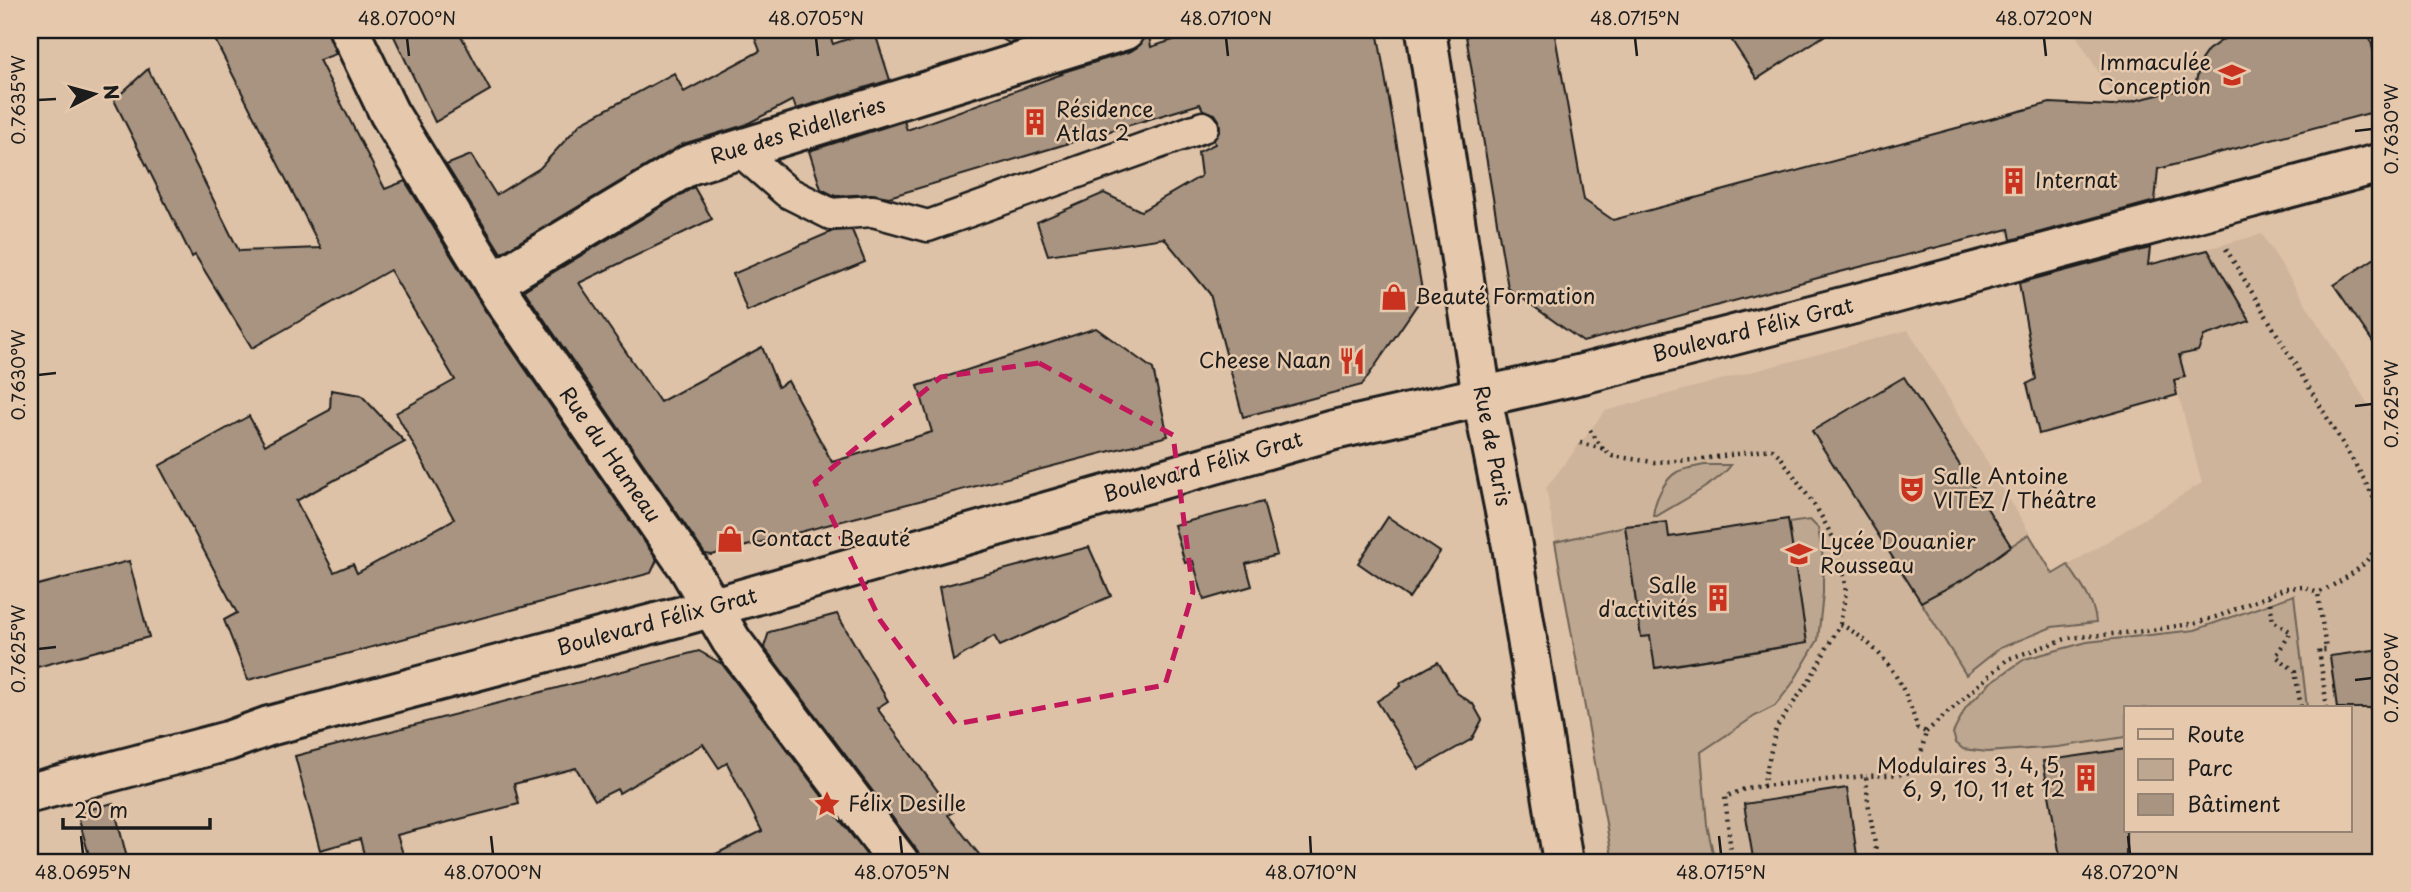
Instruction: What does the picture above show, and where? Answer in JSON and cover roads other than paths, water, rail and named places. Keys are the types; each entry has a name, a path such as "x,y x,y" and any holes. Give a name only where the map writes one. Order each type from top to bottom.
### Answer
{"main road":[{"name":"Rue du Hameau","path":"349,30 388,113 493,283 688,567 731,640 900,862"},
{"name":"Rue des Ridelleries","path":"493,283 689,165 1125,30"},
{"name":"Rue de Paris","path":"1426,30 1482,397 1512,546 1563,862"},
{"name":"Boulevard Félix Grat","path":"30,793 713,607 1334,429 1582,374 1893,295 2381,163"}],"lane":[{"path":"739,150 788,192 831,214 873,211 928,226 1203,127"}],"place":[{"name":"Immaculée Conception","path":"2232,75"},
{"name":"Résidence Atlas 2","path":"1035,122"},
{"name":"Internat","path":"2014,181"},
{"name":"Beauté Formation","path":"1394,297"},
{"name":"Cheese Naan","path":"1352,361"},
{"name":"Salle Antoine VITEZ / Théâtre","path":"1912,489"},
{"name":"Contact Beauté","path":"730,539"},
{"name":"Lycée Douanier Rousseau","path":"1799,554"},
{"name":"Salle d'activités","path":"1718,598"},
{"name":"Modulaires 3, 4, 5, 6, 9, 10, 11 et 12","path":"2086,778"},
{"name":"Félix Desille","path":"827,804"}]}
